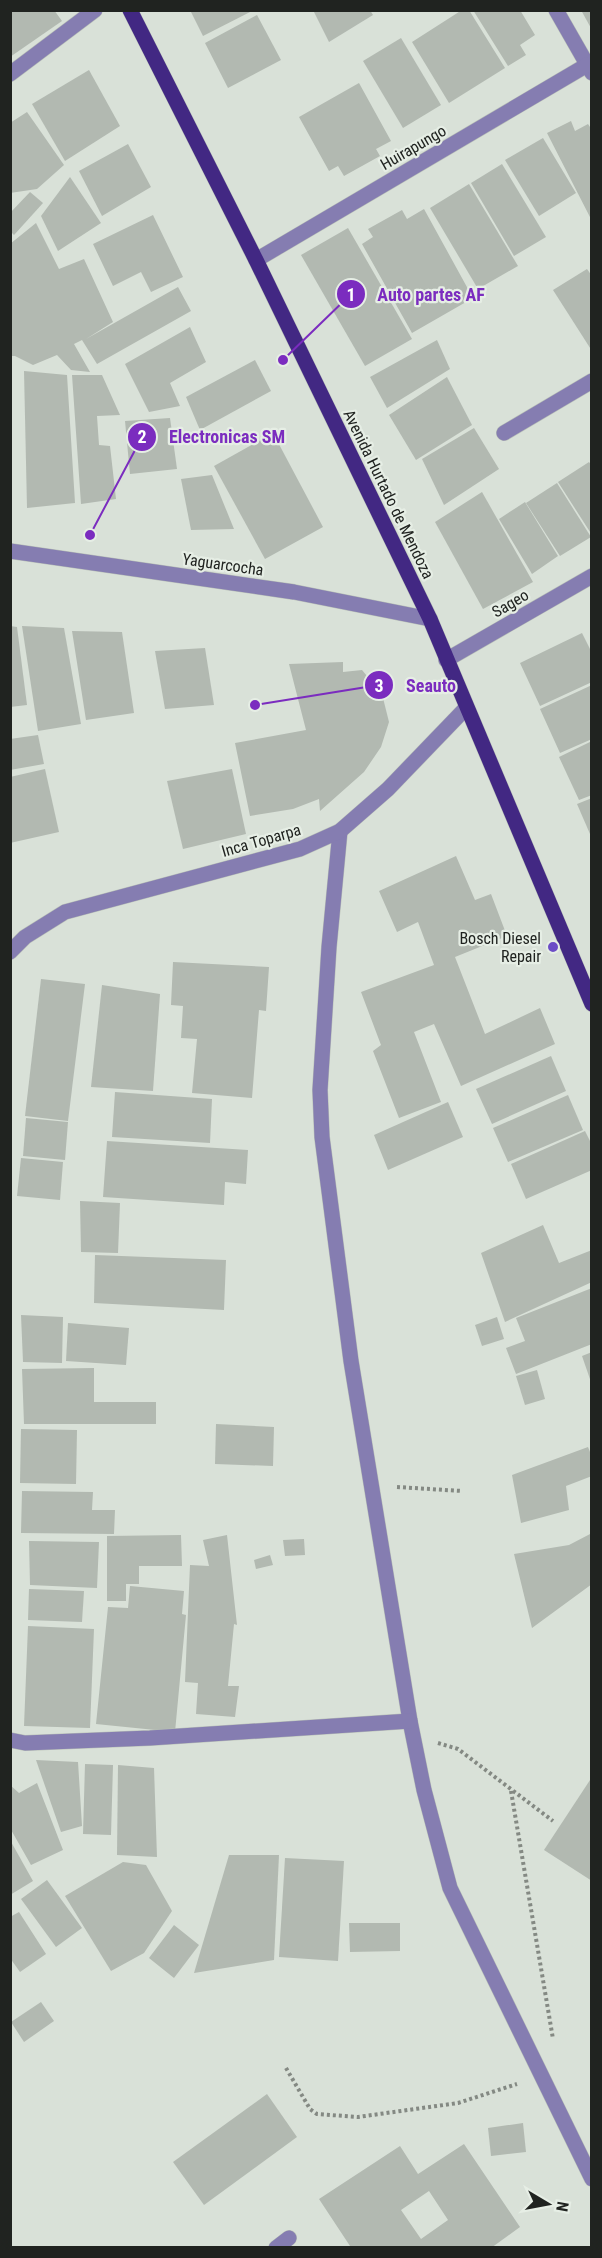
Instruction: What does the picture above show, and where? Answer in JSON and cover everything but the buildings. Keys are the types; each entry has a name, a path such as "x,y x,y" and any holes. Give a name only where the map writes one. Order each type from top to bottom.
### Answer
{"main road":[{"name":"Avenida Hurtado de Mendoza","path":"130,10 256,260 430,619 591,1004"}],"street":[{"path":"10,74 95,10"},
{"name":"Huirapungo","path":"256,260 589,69 556,10"},
{"path":"504,433 591,381"},
{"name":"Yaguarcocha","path":"10,552 294,592 430,619"},
{"name":"Sageo","path":"446,660 591,576"},
{"name":"Inca Toparpa","path":"10,952 25,937 65,912 300,849 340,831 388,789 466,708"},
{"path":"340,831 329,947 320,1090 329,1192 371,1488 410,1721 450,1888 591,2179"},
{"path":"10,1740 25,1743 150,1738 410,1721"}],"path":[{"path":"371,1488 462,1491"},
{"path":"415,1746 443,1742 450,1745 552,1821"},
{"path":"511,1791 555,2049"},
{"path":"286,2068 310,2109 317,2114 358,2117 458,2103 541,2076"}],"place":[{"name":"Auto partes AF","path":"283,360"},
{"name":"Electronicas SM","path":"90,535"},
{"name":"Seauto","path":"255,705"},
{"name":"Bosch Diesel Repair","path":"553,947"}]}
